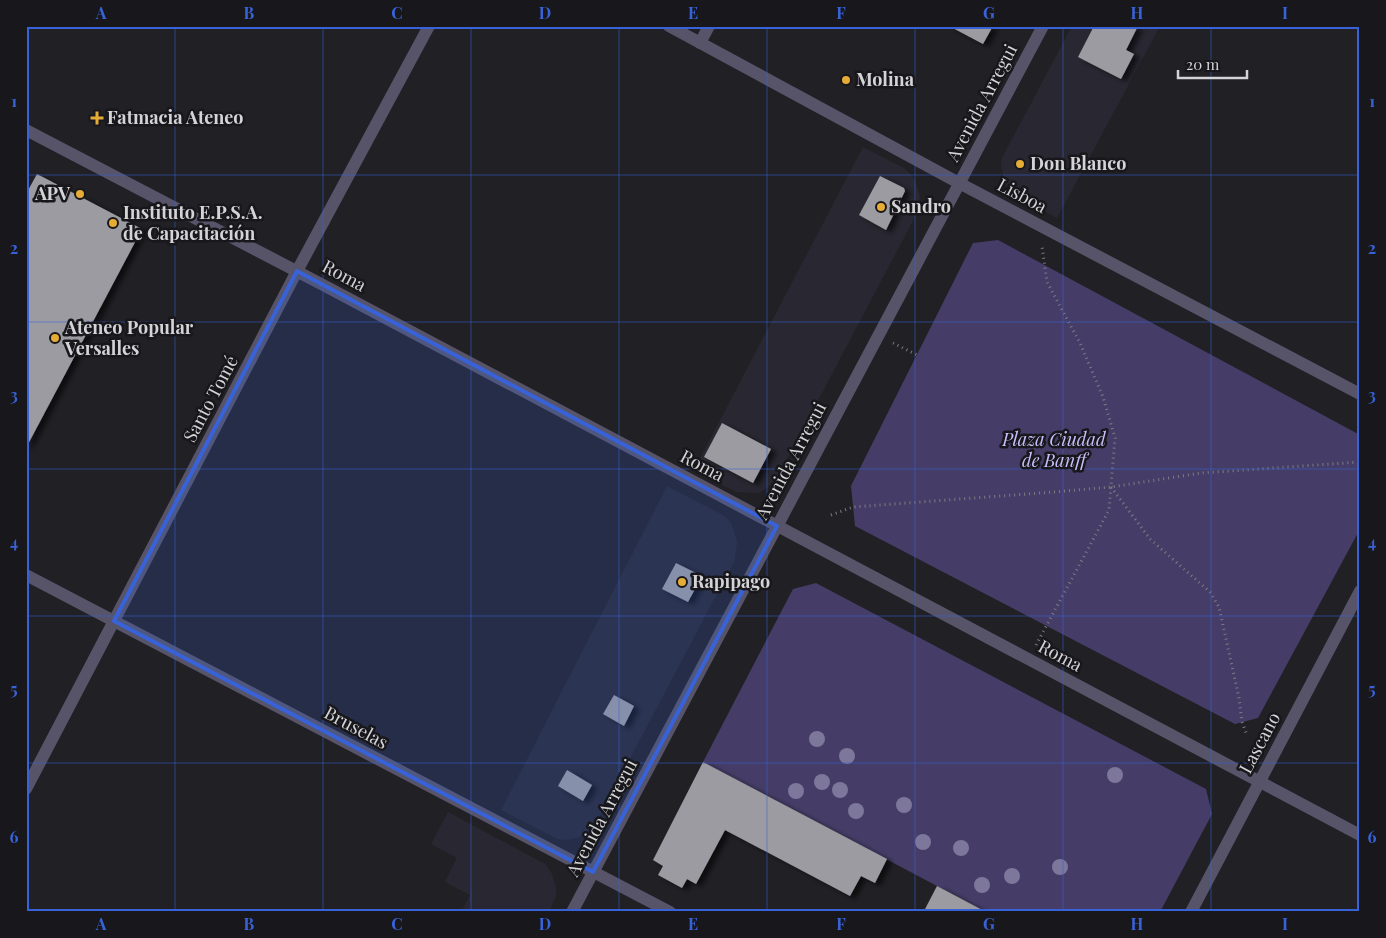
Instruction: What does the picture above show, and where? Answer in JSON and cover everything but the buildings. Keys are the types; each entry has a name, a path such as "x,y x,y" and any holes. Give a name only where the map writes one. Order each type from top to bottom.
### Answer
{"street":[{"name":"Santo Tomé","path":"26,789 297,272 429,26"},
{"name":"Lisboa","path":"670,26 959,183 1360,394"},
{"path":"700,43 709,26"},
{"name":"Avenida Arregui","path":"572,912 1043,26"},
{"name":"Roma","path":"26,130 1360,835"},
{"name":"Bruselas","path":"26,575 670,912"},
{"name":"Lascano","path":"1191,912 1360,591"}],"path":[{"path":"1029,660 1109,510 1115,438 1103,397 1080,343 1047,282 1040,225"},
{"path":"878,335 917,355"},
{"path":"831,515 853,507 1111,487 1201,472 1360,462"},
{"path":"1111,487 1150,539 1210,592 1219,607 1239,698 1242,722 1247,735"}],"highlighted area":[{"path":"297,271 777,526 593,872 114,621"}],"shaded area":[{"path":"1072,26 1160,26 1057,218 1011,192 1004,182 1001,164 1003,156"},
{"path":"863,147 904,168 914,178 920,196 917,213 778,476 767,488 758,493 736,492 694,470"},
{"path":"667,486 721,514 731,522 737,541 735,560 596,823 580,837 567,840 557,839 501,810"},
{"path":"448,812 545,864 552,874 556,887 556,896 549,912 461,912 470,895 445,882 457,858 431,844"}],"green space":[{"name":"Plaza Ciudad de Banff","path":"998,240 1360,435 1360,529 1258,718 1235,724 855,526 851,486 973,243"},
{"path":"816,583 1206,789 1212,814 1160,912 986,912 703,762 793,589"}],"place":[{"name":"Molina","path":"846,80"},
{"name":"Fatmacia Ateneo","path":"97,118"},
{"name":"Don Blanco","path":"1020,164"},
{"name":"APV","path":"80,194"},
{"name":"Sandro","path":"881,207"},
{"name":"Instituto E.P.S.A. de Capacitación","path":"113,223"},
{"name":"Ateneo Popular Versalles","path":"55,338"},
{"name":"Rapipago","path":"682,582"}]}
